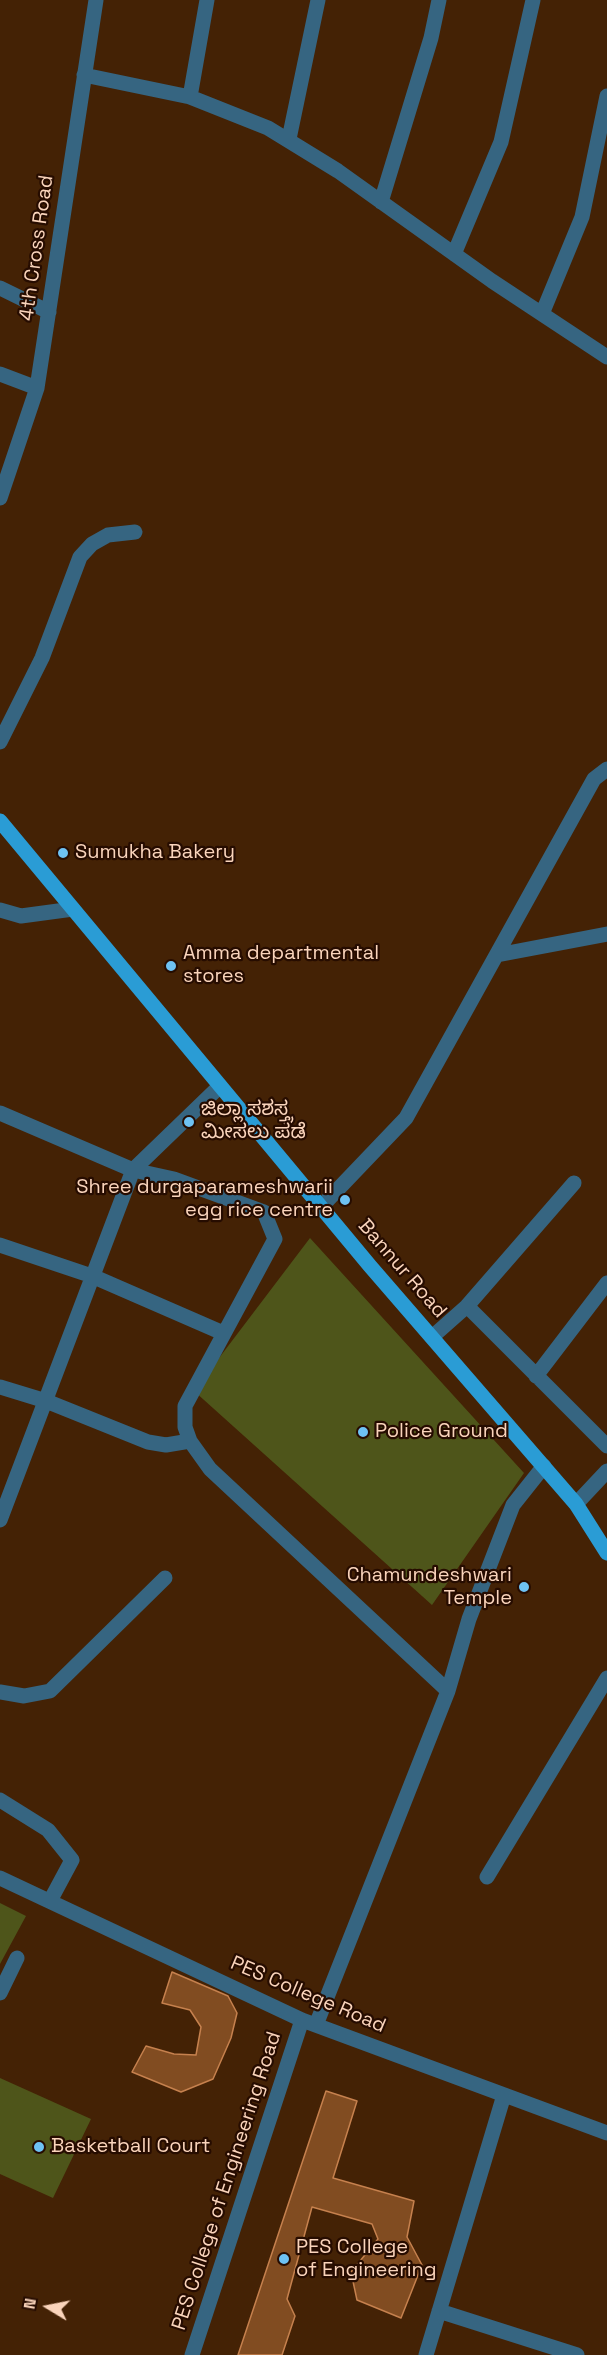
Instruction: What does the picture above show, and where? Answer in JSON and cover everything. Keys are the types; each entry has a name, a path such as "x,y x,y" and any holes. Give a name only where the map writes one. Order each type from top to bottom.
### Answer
{"main road":[{"name":"Bannur Road","path":"0,821 321,1207 576,1504 607,1553"}],"street":[{"name":"4th Cross Road","path":"0,498 37,388 96,0"},
{"path":"190,97 207,0"},
{"path":"289,139 318,0"},
{"path":"381,202 432,38 439,0"},
{"path":"454,254 501,142 533,0"},
{"path":"84,75 190,97 268,128 289,139 607,357"},
{"path":"542,314 582,217 607,96"},
{"path":"0,288 49,312"},
{"path":"0,374 37,388"},
{"path":"0,742 42,658 80,557 92,544 108,535 135,532"},
{"path":"321,1207 406,1118 594,779 607,769"},
{"path":"0,910 21,916 73,909"},
{"path":"497,955 607,934"},
{"path":"0,1520 133,1170 220,1086"},
{"path":"0,1113 133,1170 174,1179 264,1212 275,1239 185,1406 185,1427 190,1441 210,1469 448,1691"},
{"path":"432,1336 467,1306 574,1183"},
{"path":"0,1245 92,1276 223,1334"},
{"path":"536,1376 607,1283"},
{"path":"467,1306 607,1446"},
{"path":"0,1387 46,1401 148,1442 166,1445 190,1441"},
{"name":"PES College of Engineering Road","path":"192,2355 309,2023 448,1691 469,1619 513,1505 543,1466"},
{"path":"576,1504 607,1471"},
{"path":"0,1692 24,1696 50,1690 165,1578"},
{"path":"487,1878 607,1678"},
{"path":"0,1800 48,1830 72,1860 50,1901"},
{"name":"PES College Road","path":"0,1878 309,2023 607,2133"},
{"path":"0,1993 17,1958"},
{"path":"426,2355 504,2095"},
{"path":"439,2311 577,2355"}],"green space":[{"name":"Police Ground","path":"310,1238 524,1473 432,1605 194,1391"},
{"path":"0,1903 26,1916 0,1964"},
{"name":"Basketball Court","path":"0,2078 91,2119 53,2198 0,2174"}],"building":[{"path":"172,1972 228,1996 237,2013 231,2038 213,2079 181,2092 132,2072 146,2046 174,2054 196,2055 201,2027 190,2010 162,2003"},
{"name":"PES College of Engineering","path":"326,2091 357,2101 333,2178 414,2201 407,2237 422,2265 401,2318 357,2300 351,2272 378,2239 372,2224 312,2207 287,2299 295,2316 282,2355 238,2355"}],"place":[{"name":"Sumukha Bakery","path":"63,853"},
{"name":"Amma departmental stores","path":"171,966"},
{"name":"ಜಿಲ್ಲಾ ಸಶಸ್ತ್ರ ಮೀಸಲು ಪಡೆ","path":"189,1122"},
{"name":"Shree durgaparameshwarii egg rice centre","path":"345,1200"},
{"name":"Police Ground","path":"363,1432"},
{"name":"Chamundeshwari Temple","path":"524,1587"},
{"name":"Basketball Court","path":"39,2147"},
{"name":"PES College of Engineering","path":"284,2259"}]}
